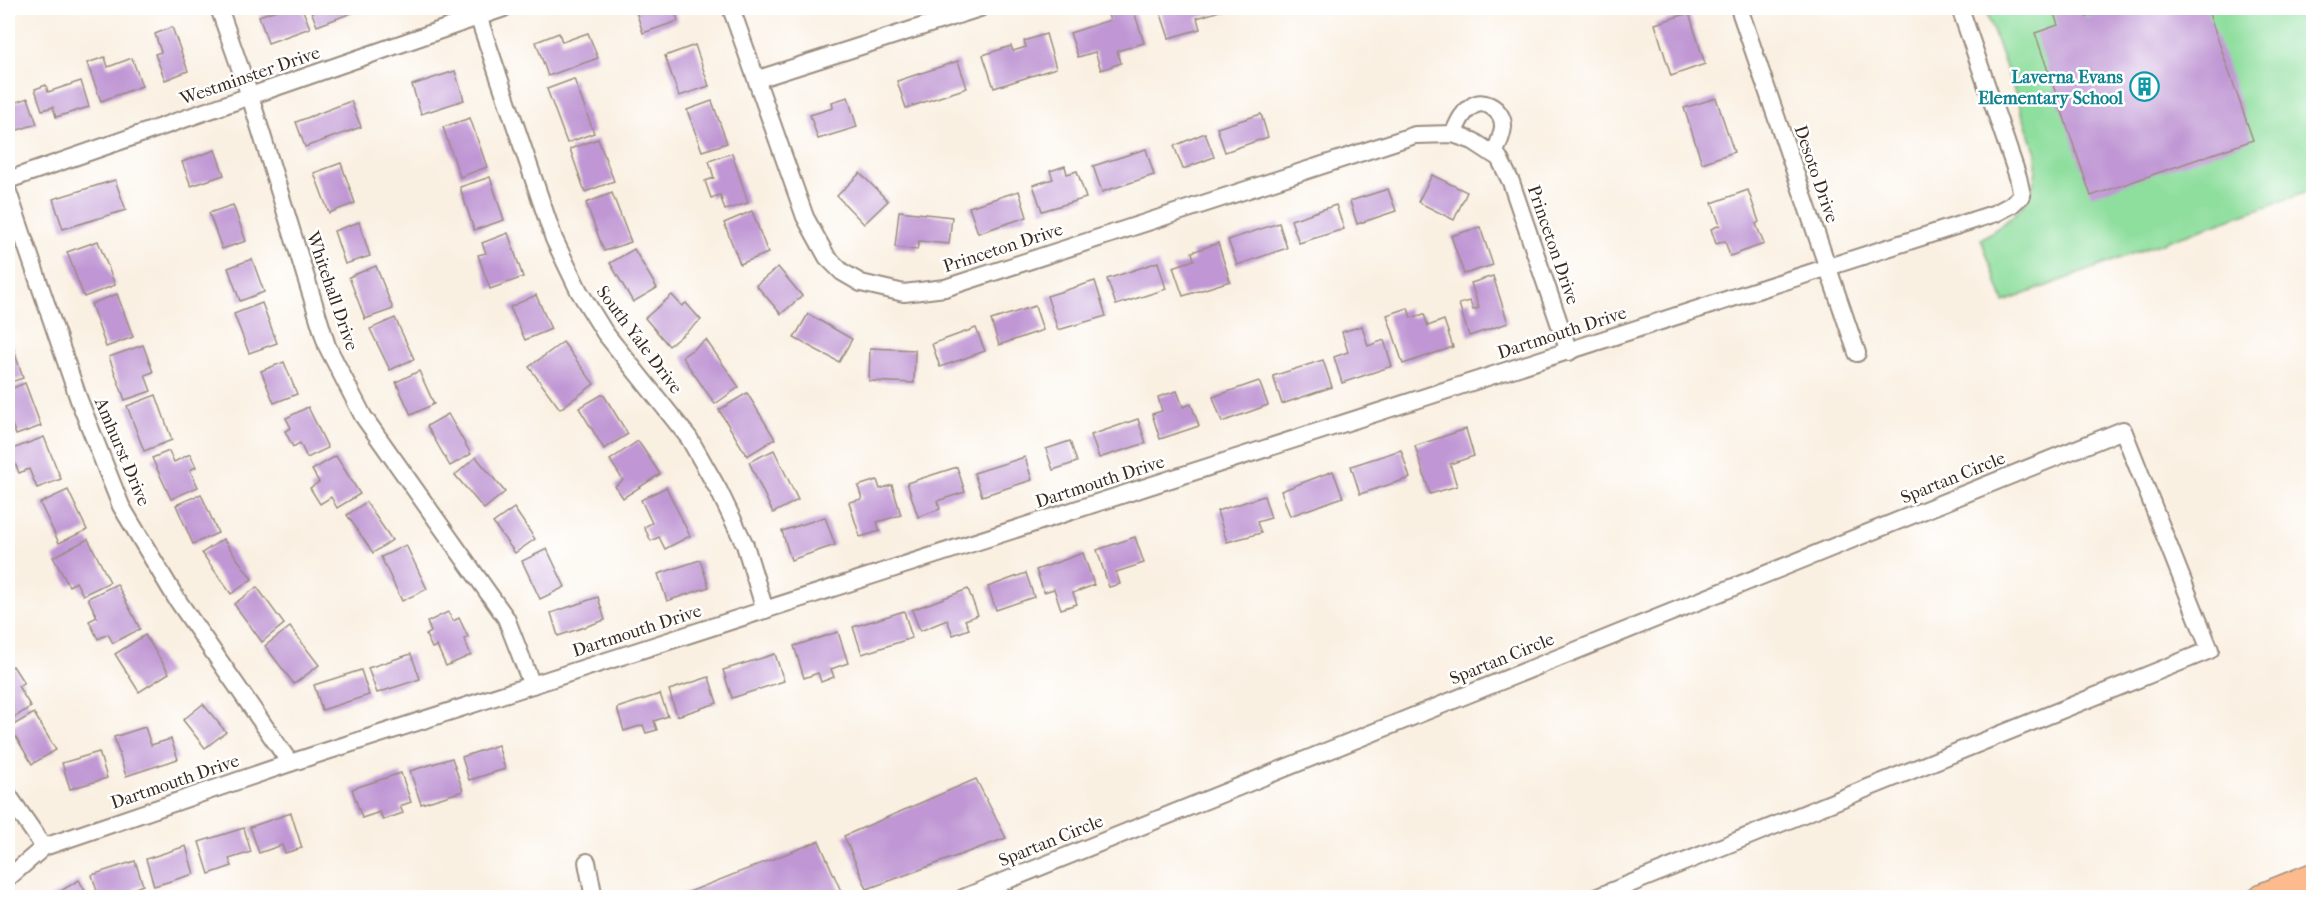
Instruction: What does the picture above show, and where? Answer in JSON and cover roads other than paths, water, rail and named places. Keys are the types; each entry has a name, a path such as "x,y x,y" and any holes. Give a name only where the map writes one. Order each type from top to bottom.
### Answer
{"highway":[{"path":"2264,897 2313,878"}],"street":[{"name":"Whitehall Drive","path":"219,8 250,96 327,345 363,416 459,555 506,618 532,685"},
{"name":"Westminster Drive","path":"8,180 504,8"},
{"name":"Princeton Drive","path":"731,8 805,217 827,257 842,272 861,283 904,293 945,288 1415,135 1453,134 1473,141 1499,158 1511,182 1569,352"},
{"path":"758,79 980,8"},
{"name":"Desoto Drive","path":"1739,8 1857,352"},
{"name":"Dartmouth Drive","path":"8,878 44,847 290,763 1828,269 2012,206 2022,195 2018,177 1960,8"},
{"name":"South Yale Drive","path":"478,16 554,238 579,291 605,333 689,438 719,491 745,545 765,610"},
{"path":"1453,134 1461,117 1473,105 1486,104 1499,112 1503,124 1501,137 1494,154"},
{"name":"Amhurst Drive","path":"8,192 79,400 121,506 176,598 290,763"},
{"name":"Spartan Circle","path":"963,897 2123,430 2210,650 1595,897"},
{"path":"8,795 44,847"},
{"path":"587,862 594,897"}],"place":[{"name":"Laverna Evans Elementary School","path":"2144,87"}]}
